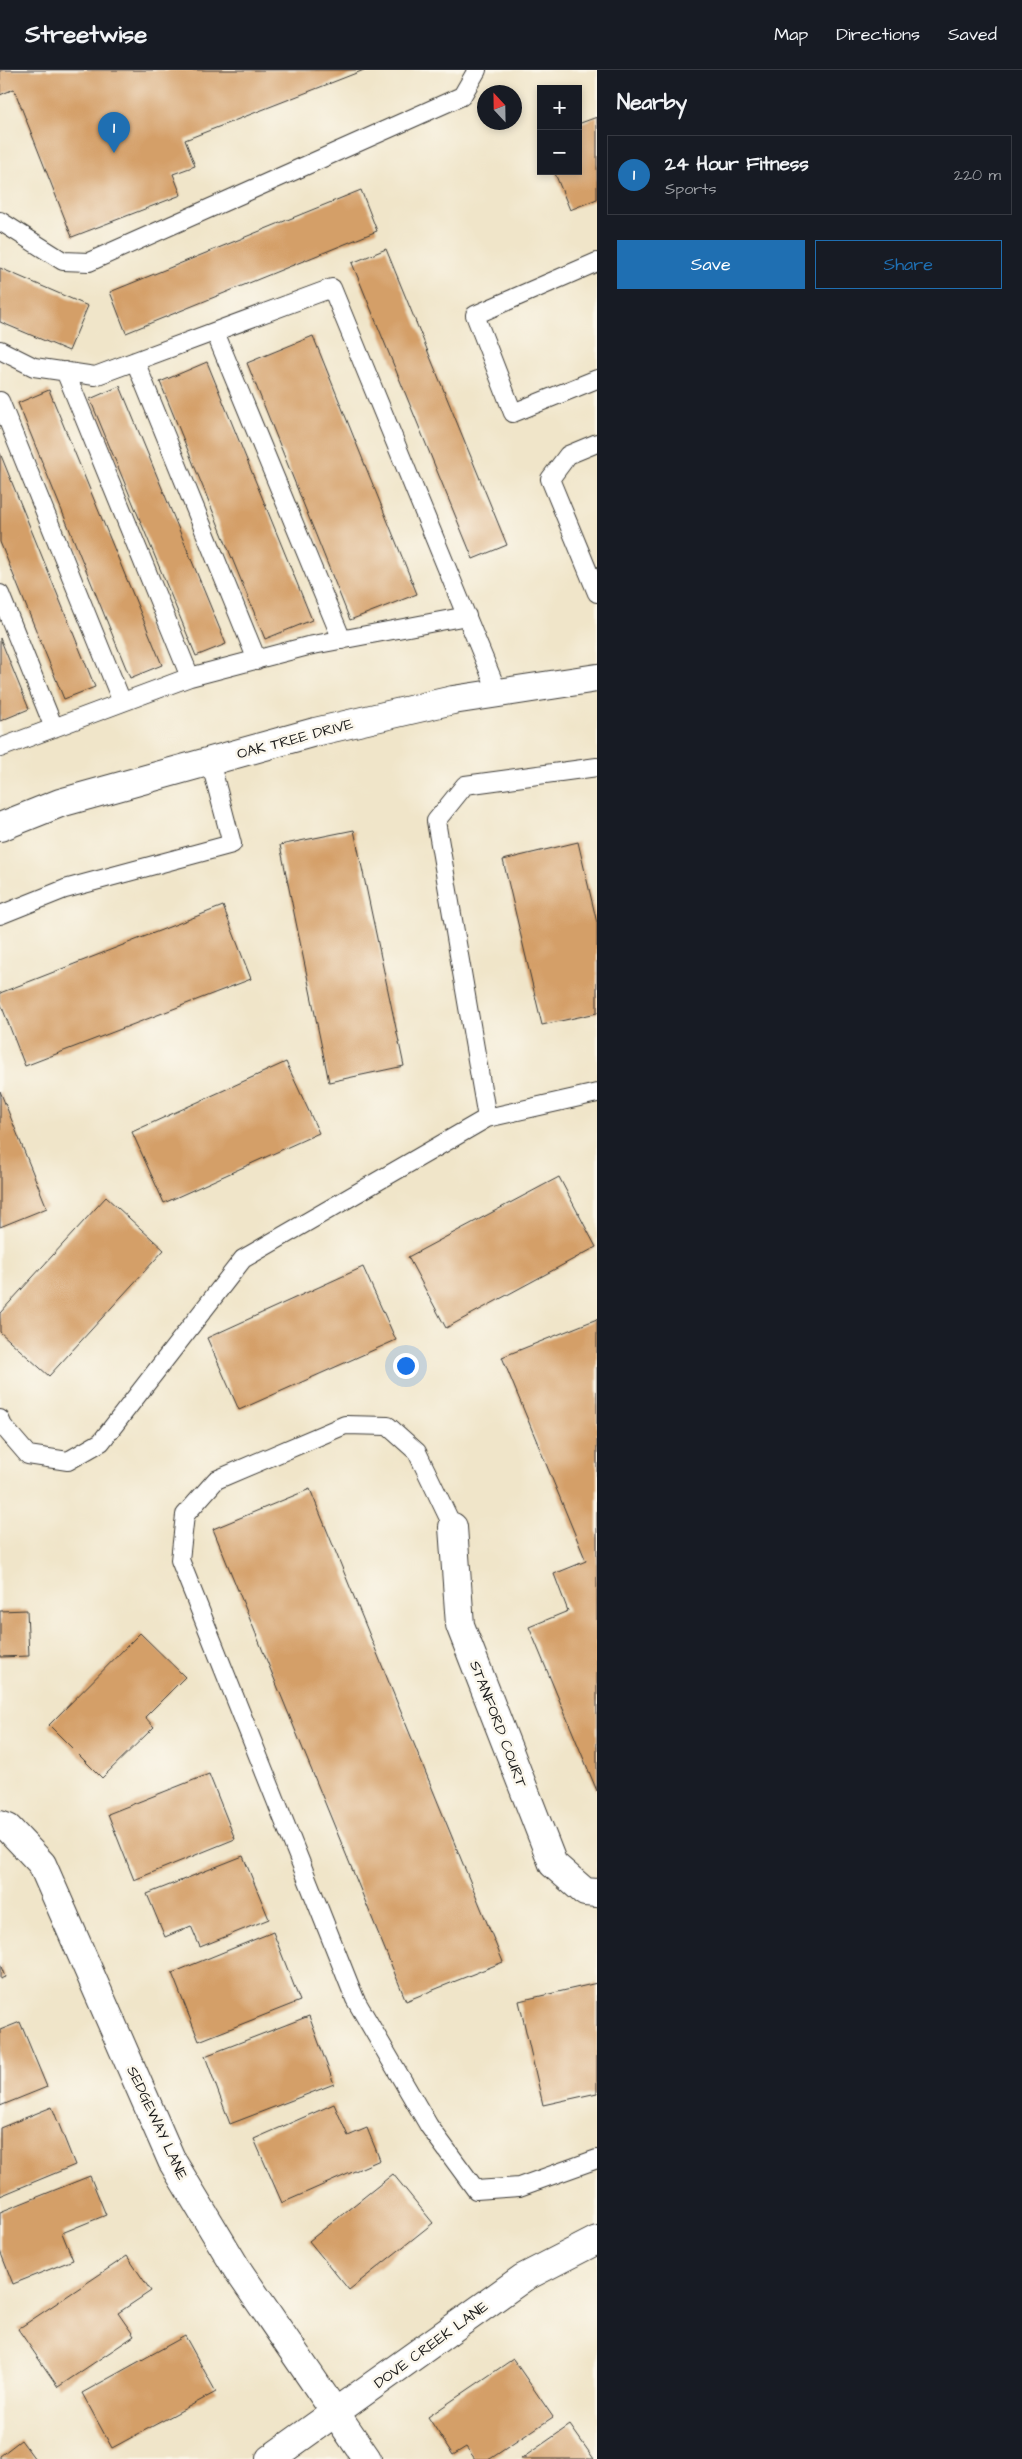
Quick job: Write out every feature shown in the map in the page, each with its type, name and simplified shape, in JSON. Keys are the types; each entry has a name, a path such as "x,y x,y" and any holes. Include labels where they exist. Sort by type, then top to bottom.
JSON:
{"street":[{"name":"OAK TREE DRIVE","path":"0,827 60,803 315,732 454,700 597,678"},
{"name":"STANFORD COURT","path":"453,1527 460,1625 553,1864 586,1892 597,1893"},
{"name":"SEDGEWAY LANE","path":"0,1825 8,1828 42,1864 172,2161 237,2269 334,2414 367,2459"},
{"name":"DOVE CREEK LANE","path":"270,2459 523,2278 597,2240"}],"lane":[{"path":"0,221 63,261 89,262 462,96 477,70"},
{"path":"597,262 475,315 513,413 597,379"},
{"path":"0,350 34,367 95,376 332,288 498,693"},
{"path":"215,332 342,640"},
{"path":"135,361 256,660"},
{"path":"65,371 190,677"},
{"path":"0,400 122,702"},
{"path":"597,443 568,455 550,479 597,593"},
{"path":"0,594 54,728"},
{"path":"0,748 190,677 342,640 467,616"},
{"path":"0,915 65,889 232,844 210,762"},
{"path":"487,1118 436,821 465,785 597,767"},
{"path":"0,1419 3,1426 28,1455 68,1461 101,1442 243,1259 487,1118 597,1093"},
{"path":"453,1527 417,1452 388,1426 345,1425 216,1480 185,1515 180,1560 355,1999 429,2126 476,2190 519,2187 597,2159"}],"building":[{"path":"0,70 364,70 185,140 195,166 173,174 181,195 72,237 14,89 0,95"},
{"path":"597,117 597,199 570,210 556,175 582,175 582,123"},
{"path":"361,190 377,231 126,333 110,292"},
{"path":"386,249 507,545 473,559 352,263"},
{"path":"0,268 88,306 69,351 0,322"},
{"path":"313,336 417,594 350,620 247,363"},
{"path":"207,362 312,620 265,639 160,382"},
{"path":"120,386 226,644 196,656 90,399"},
{"path":"49,390 162,665 130,678 18,403"},
{"path":"0,453 95,687 64,699 0,542"},
{"path":"0,638 29,709 0,721"},
{"path":"354,830 404,1066 329,1082 280,845"},
{"path":"578,842 597,923 597,1013 542,1025 503,860"},
{"path":"223,906 251,979 25,1066 0,1002 0,993"},
{"path":"286,1062 319,1133 164,1203 132,1132"},
{"path":"0,1091 47,1208 0,1227"},
{"path":"559,1177 596,1247 446,1328 408,1257"},
{"path":"106,1197 164,1250 49,1376 0,1332 0,1313"},
{"path":"363,1267 396,1340 239,1410 207,1338"},
{"path":"597,1319 597,1791 529,1627 568,1611 554,1574 586,1561 502,1357"},
{"path":"310,1489 503,1962 406,2001 213,1529"},
{"path":"27,1610 29,1656 0,1657 0,1611"},
{"path":"140,1633 185,1677 145,1717 154,1727 102,1778 49,1725"},
{"path":"209,1774 235,1839 134,1880 108,1814"},
{"path":"243,1856 269,1919 200,1947 191,1926 165,1937 147,1894"},
{"path":"273,1932 300,2001 199,2041 172,1973"},
{"path":"0,1964 5,1977 0,1979"},
{"path":"597,1983 597,2093 543,2105 519,2001"},
{"path":"309,2016 334,2084 230,2124 205,2056"},
{"path":"20,2022 47,2087 0,2106 0,2030"},
{"path":"334,2104 348,2136 367,2128 380,2160 282,2203 254,2139"},
{"path":"52,2107 75,2165 0,2196 0,2128"},
{"path":"393,2174 433,2223 349,2290 309,2241"},
{"path":"90,2176 106,2215 62,2233 73,2260 13,2284 0,2251 0,2212"},
{"path":"127,2256 151,2291 118,2313 134,2336 58,2387 18,2329"},
{"path":"185,2336 216,2392 112,2448 82,2393"},
{"path":"513,2359 553,2417 490,2459 475,2459 466,2447 453,2455 428,2417"},
{"path":"570,2425 594,2459 521,2459"},
{"path":"21,2440 35,2459 0,2459 0,2456"}],"place":[{"name":"24 Hour Fitness","path":"114,153"}]}
